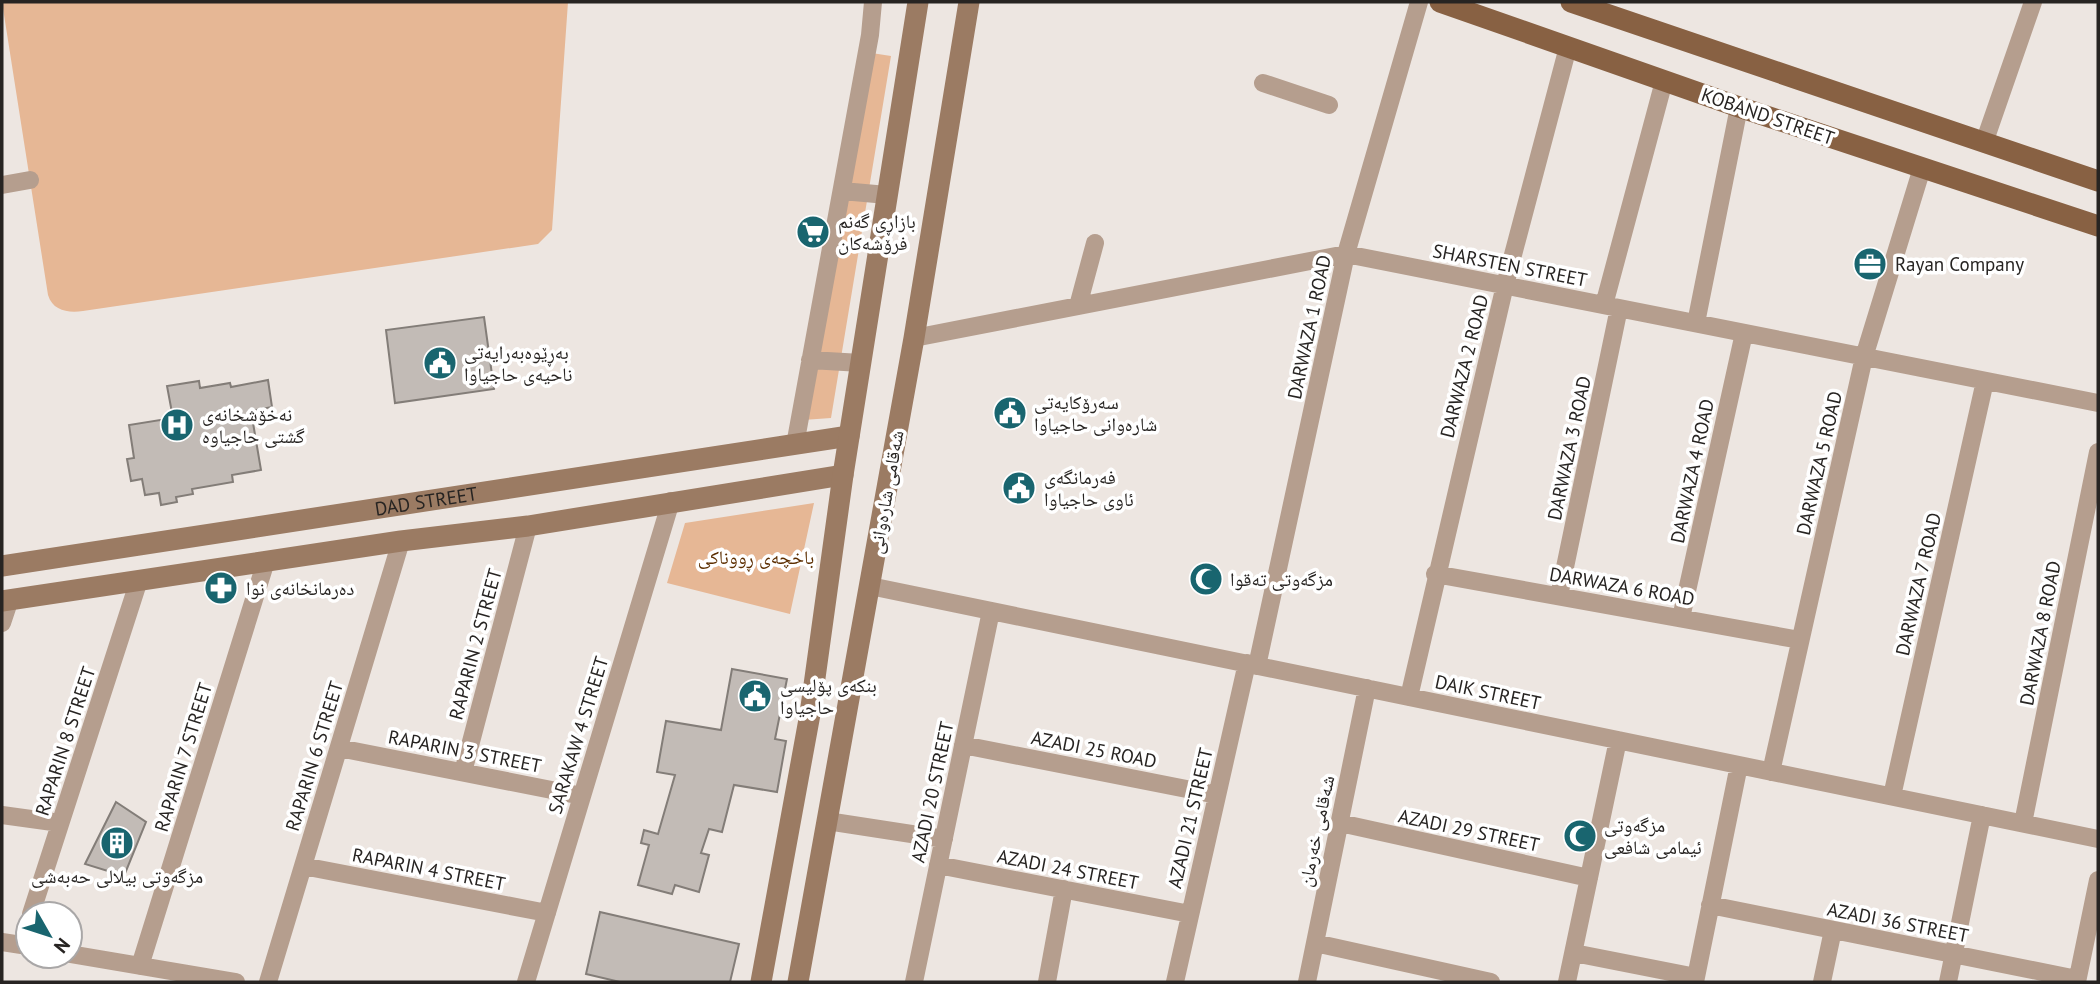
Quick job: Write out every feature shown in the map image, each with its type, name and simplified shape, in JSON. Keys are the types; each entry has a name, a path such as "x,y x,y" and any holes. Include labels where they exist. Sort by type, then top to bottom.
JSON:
{"main road":[{"path":"761,982 810,714 843,475 918,2"},
{"name":"شەقامی شارەوانی","path":"798,982 914,338 969,2"},
{"path":"1571,2 1597,6 2098,181"},
{"name":"KOBAND STREET","path":"1447,3 1739,107 2098,226"},
{"name":"DAD STREET","path":"2,566 849,436"},
{"name":"DAD STREET","path":"6,600 401,541 528,526 843,475"},
{"path":"318,516 326,552"},
{"path":"810,714 825,728 836,727 843,721"}],"street":[{"path":"795,445 870,35 873,2"},
{"name":"DARWAZA 1 ROAD","path":"1252,664 1346,254 1419,2"},
{"path":"1984,143 2034,2"},
{"name":"DARWAZA 2 ROAD","path":"1409,697 1435,573 1504,285 1568,47"},
{"name":"DARWAZA 3 ROAD","path":"1559,596 1612,306 1664,81"},
{"path":"1263,83 1329,105"},
{"path":"1696,323 1739,107"},
{"name":"DARWAZA 5 ROAD","path":"1770,772 1864,357 1922,168"},
{"path":"2,185 30,180"},
{"path":"842,191 887,195"},
{"path":"1078,306 1095,243"},
{"name":"SHARSTEN STREET","path":"914,338 1346,254 2098,403"},
{"name":"DARWAZA 4 ROAD","path":"1681,618 1744,333"},
{"path":"810,360 861,363"},
{"name":"DARWAZA 7 ROAD","path":"1892,796 1985,381"},
{"name":"DARWAZA 8 ROAD","path":"2023,823 2098,452"},
{"name":"SARAKAW 4 STREET","path":"530,982 547,913 671,501"},
{"name":"RAPARIN 2 STREET","path":"463,772 528,526"},
{"name":"RAPARIN 6 STREET","path":"268,982 401,541"},
{"name":"RAPARIN 7 STREET","path":"140,966 266,561"},
{"name":"DARWAZA 6 ROAD","path":"1435,573 1800,640"},
{"name":"RAPARIN 8 STREET","path":"35,900 139,580"},
{"name":"DAIK STREET","path":"870,586 2098,839"},
{"path":"2,623 6,600"},
{"name":"AZADI 20 STREET","path":"914,982 991,611"},
{"name":"AZADI 21 STREET","path":"1175,982 1217,795 1252,664"},
{"name":"شەقامی خەرمان","path":"1307,982 1367,688"},
{"path":"1567,982 1618,740"},
{"name":"AZADI 25 ROAD","path":"963,745 1217,795"},
{"name":"RAPARIN 3 STREET","path":"339,748 582,796"},
{"path":"1573,953 1695,979 1739,765"},
{"path":"2,815 60,823"},
{"path":"1948,982 1982,815"},
{"path":"827,821 944,839"},
{"name":"AZADI 29 STREET","path":"1340,823 1589,878"},
{"name":"AZADI 24 STREET","path":"939,865 1190,914"},
{"name":"RAPARIN 4 STREET","path":"303,866 547,913"},
{"path":"2077,981 2098,880"},
{"path":"1047,982 1064,890"},
{"name":"AZADI 36 STREET","path":"1710,905 2077,981"},
{"path":"1822,982 1833,930"},
{"path":"1315,943 1491,982"},
{"path":"84,956 140,966 176,977 236,982"}],"green space":[{"path":"2,2 568,2 552,230 538,244 83,311 72,312 57,308 48,295"},
{"path":"865,52 891,56 831,418 803,420"},
{"name":"باخچەی ڕووناکی","path":"814,503 790,614 667,583 685,523"}],"building":[{"name":"بەڕێوەبەرایەتی ناحیەی حاجیاوا","path":"484,317 494,389 395,403 386,330"},
{"path":"268,380 272,407 251,411 261,470 232,475 233,482 192,489 193,494 176,497 177,502 161,505 159,493 145,495 142,479 131,481 127,459 134,458 129,425 173,418 167,386 199,381 200,388 230,383 231,387"},
{"path":"732,669 787,679 775,739 786,741 777,792 734,785 722,832 709,829 701,853 709,855 699,892 675,885 672,894 638,885 649,845 641,843 644,830 658,834 675,775 657,772 666,721 721,730"},
{"name":"مزگەوتی بیلالی حەبەشی","path":"116,802 146,822 124,876 85,864"},
{"path":"600,912 739,944 730,982 620,982 586,974"}],"place":[{"name":"بازاڕی گەنم فرۆشەکان","path":"813,232"},
{"name":"Rayan Company","path":"1870,264"},
{"name":"بەڕێوەبەرایەتی ناحیەی حاجیاوا","path":"440,363"},
{"name":"سەرۆکایەتی شارەوانی حاجیاوا","path":"1010,413"},
{"name":"نەخۆشخانەی گشتی حاجیاوە","path":"177,425"},
{"name":"فەرمانگەی ئاوی حاجیاوا","path":"1019,488"},
{"name":"مزگەوتی تەقوا","path":"1206,579"},
{"name":"دەرمانخانەی نوا","path":"221,588"},
{"name":"بنکەی پۆلیسی حاجیاوا","path":"755,696"},
{"name":"مزگەوتی ئیمامی شافعی","path":"1580,836"},
{"name":"مزگەوتی بیلالی حەبەشی","path":"117,843"}]}
